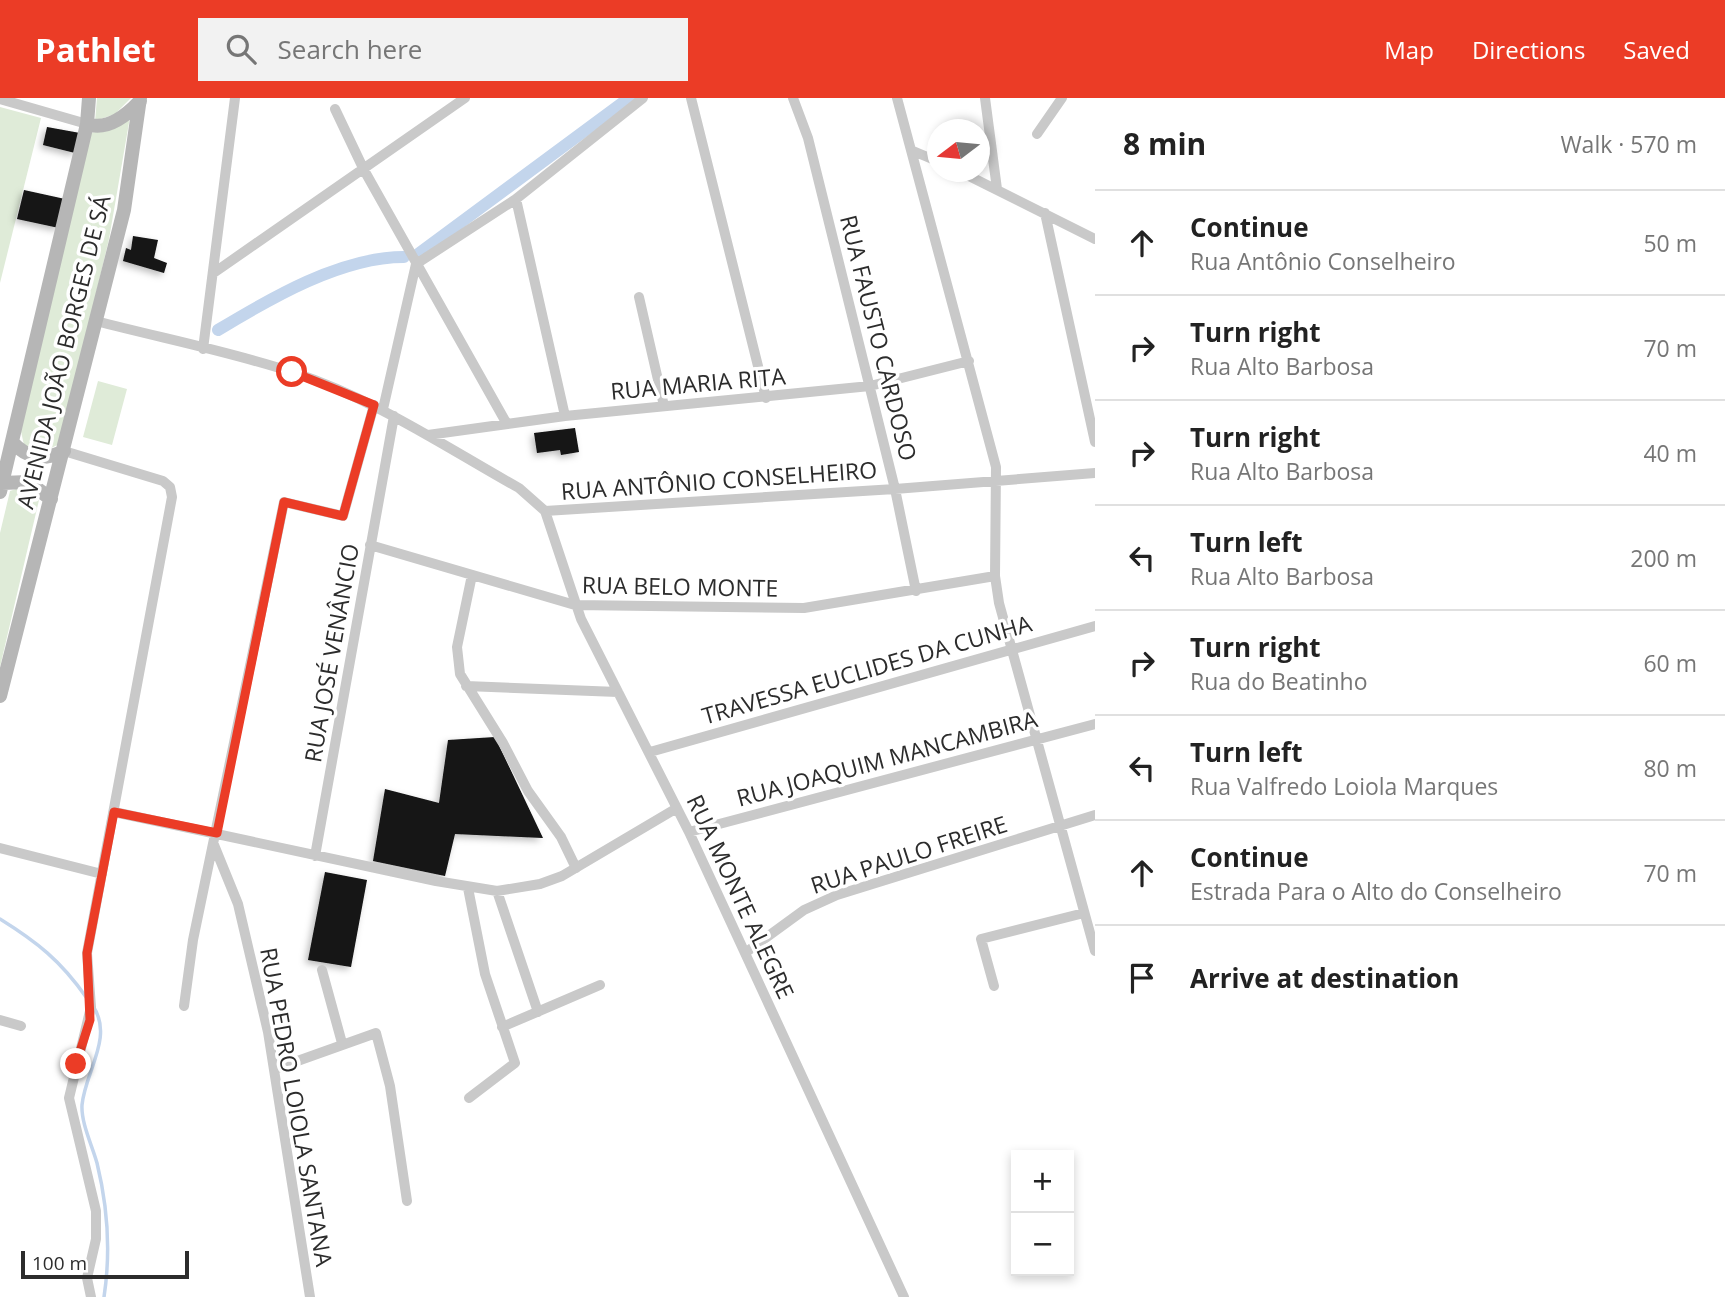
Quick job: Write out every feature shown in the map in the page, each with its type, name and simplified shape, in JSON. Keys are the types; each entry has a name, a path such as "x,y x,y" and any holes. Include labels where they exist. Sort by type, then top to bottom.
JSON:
{"main road":[{"name":"AVENIDA JOÃO BORGES DE SÁ","path":"1,488 86,124 89,98"},
{"name":"AVENIDA JOÃO BORGES DE SÁ","path":"0,696 124,210 140,99"},
{"path":"86,124 102,126 114,121 140,99"},
{"path":"12,442 32,457 53,456 64,452"},
{"path":"1,488 28,482 51,499"}],"street":[{"path":"203,349 215,272 235,98"},
{"path":"215,272 465,98"},
{"path":"184,1006 193,940 284,502 343,516 379,407 416,264 516,199 643,98"},
{"path":"691,98 766,398"},
{"name":"RUA FAUSTO CARDOSO","path":"793,98 808,138 870,386 916,591"},
{"path":"897,98 969,361 998,481 995,576 1011,649 1095,951"},
{"path":"985,98 997,189"},
{"path":"1037,134 1062,98"},
{"path":"0,99 86,124"},
{"path":"335,109 364,170 507,424"},
{"path":"913,151 927,157"},
{"path":"982,182 1095,239"},
{"path":"516,199 565,416"},
{"path":"1045,213 1095,442"},
{"path":"639,297 664,406"},
{"name":"RUA ANTÔNIO CONSELHEIRO","path":"96,321 292,372 379,407 519,488 545,511 895,489 1095,473"},
{"name":"RUA MARIA RITA","path":"428,435 565,416 870,386 969,361"},
{"name":"RUA JOSÉ VENÂNCIO","path":"315,856 394,416"},
{"path":"64,452 167,483 172,497 87,953 92,1007 69,1098 71,1119 79,1139 96,1211 96,1239 87,1278 90,1297"},
{"name":"RUA MONTE ALEGRE","path":"545,511 575,605 689,832 904,1297"},
{"name":"RUA BELO MONTE","path":"370,545 575,605 804,608 995,576"},
{"path":"472,575 457,647 457,660 466,686 492,723 528,791 556,829 576,868"},
{"name":"TRAVESSA EUCLIDES DA CUNHA","path":"650,752 1095,626"},
{"path":"466,686 618,692"},
{"name":"RUA JOAQUIM MANCAMBIRA","path":"689,832 1095,724"},
{"path":"114,812 468,888 497,891 540,884 576,868 677,808"},
{"name":"RUA PAULO FREIRE","path":"746,953 804,910 820,902 1095,815"},
{"name":"RUA PEDRO LOIOLA SANTANA","path":"214,845 238,904 275,1069 310,1297"},
{"path":"0,848 102,874"},
{"path":"468,888 485,974 515,1063 469,1098"},
{"path":"497,891 538,1012"},
{"path":"994,986 981,939 1084,913"},
{"path":"322,970 342,1043"},
{"path":"502,1027 600,985"},
{"path":"0,1020 21,1027"},
{"path":"275,1069 373,1032 378,1035 390,1086 407,1201"}],"green space":[{"path":"97,98 131,98 115,114 95,121"},
{"path":"0,107 41,118 0,283"},
{"path":"130,117 109,239 66,420 59,444 40,454 24,445 20,427 91,133"},
{"path":"98,381 127,389 112,445 83,437"},
{"path":"19,488 30,491 39,500 0,667 0,533 10,491"}],"building":[{"path":"47,127 80,133 75,153 43,145"},
{"path":"24,190 65,199 59,228 17,219"},
{"path":"133,236 158,240 154,258 167,263 164,273 123,261 126,248 131,250"},
{"path":"575,428 579,452 561,455 560,450 537,453 534,433"},
{"path":"495,737 543,838 455,834 445,876 373,861 385,789 439,803 448,740"},
{"path":"325,872 367,880 351,967 308,960"}],"waterway":[{"path":"418,254 629,98"},
{"path":"218,330 284,293 331,272 380,259 404,257"},
{"path":"0,919 48,953 86,997"},
{"path":"93,1006 99,1018 100,1042 84,1093 82,1112 104,1196 108,1246 104,1297"}],"route":[{"path":"76,1064 92,1007 87,977 87,953 114,812 217,833 284,502 343,516 374,405 292,372"}]}
